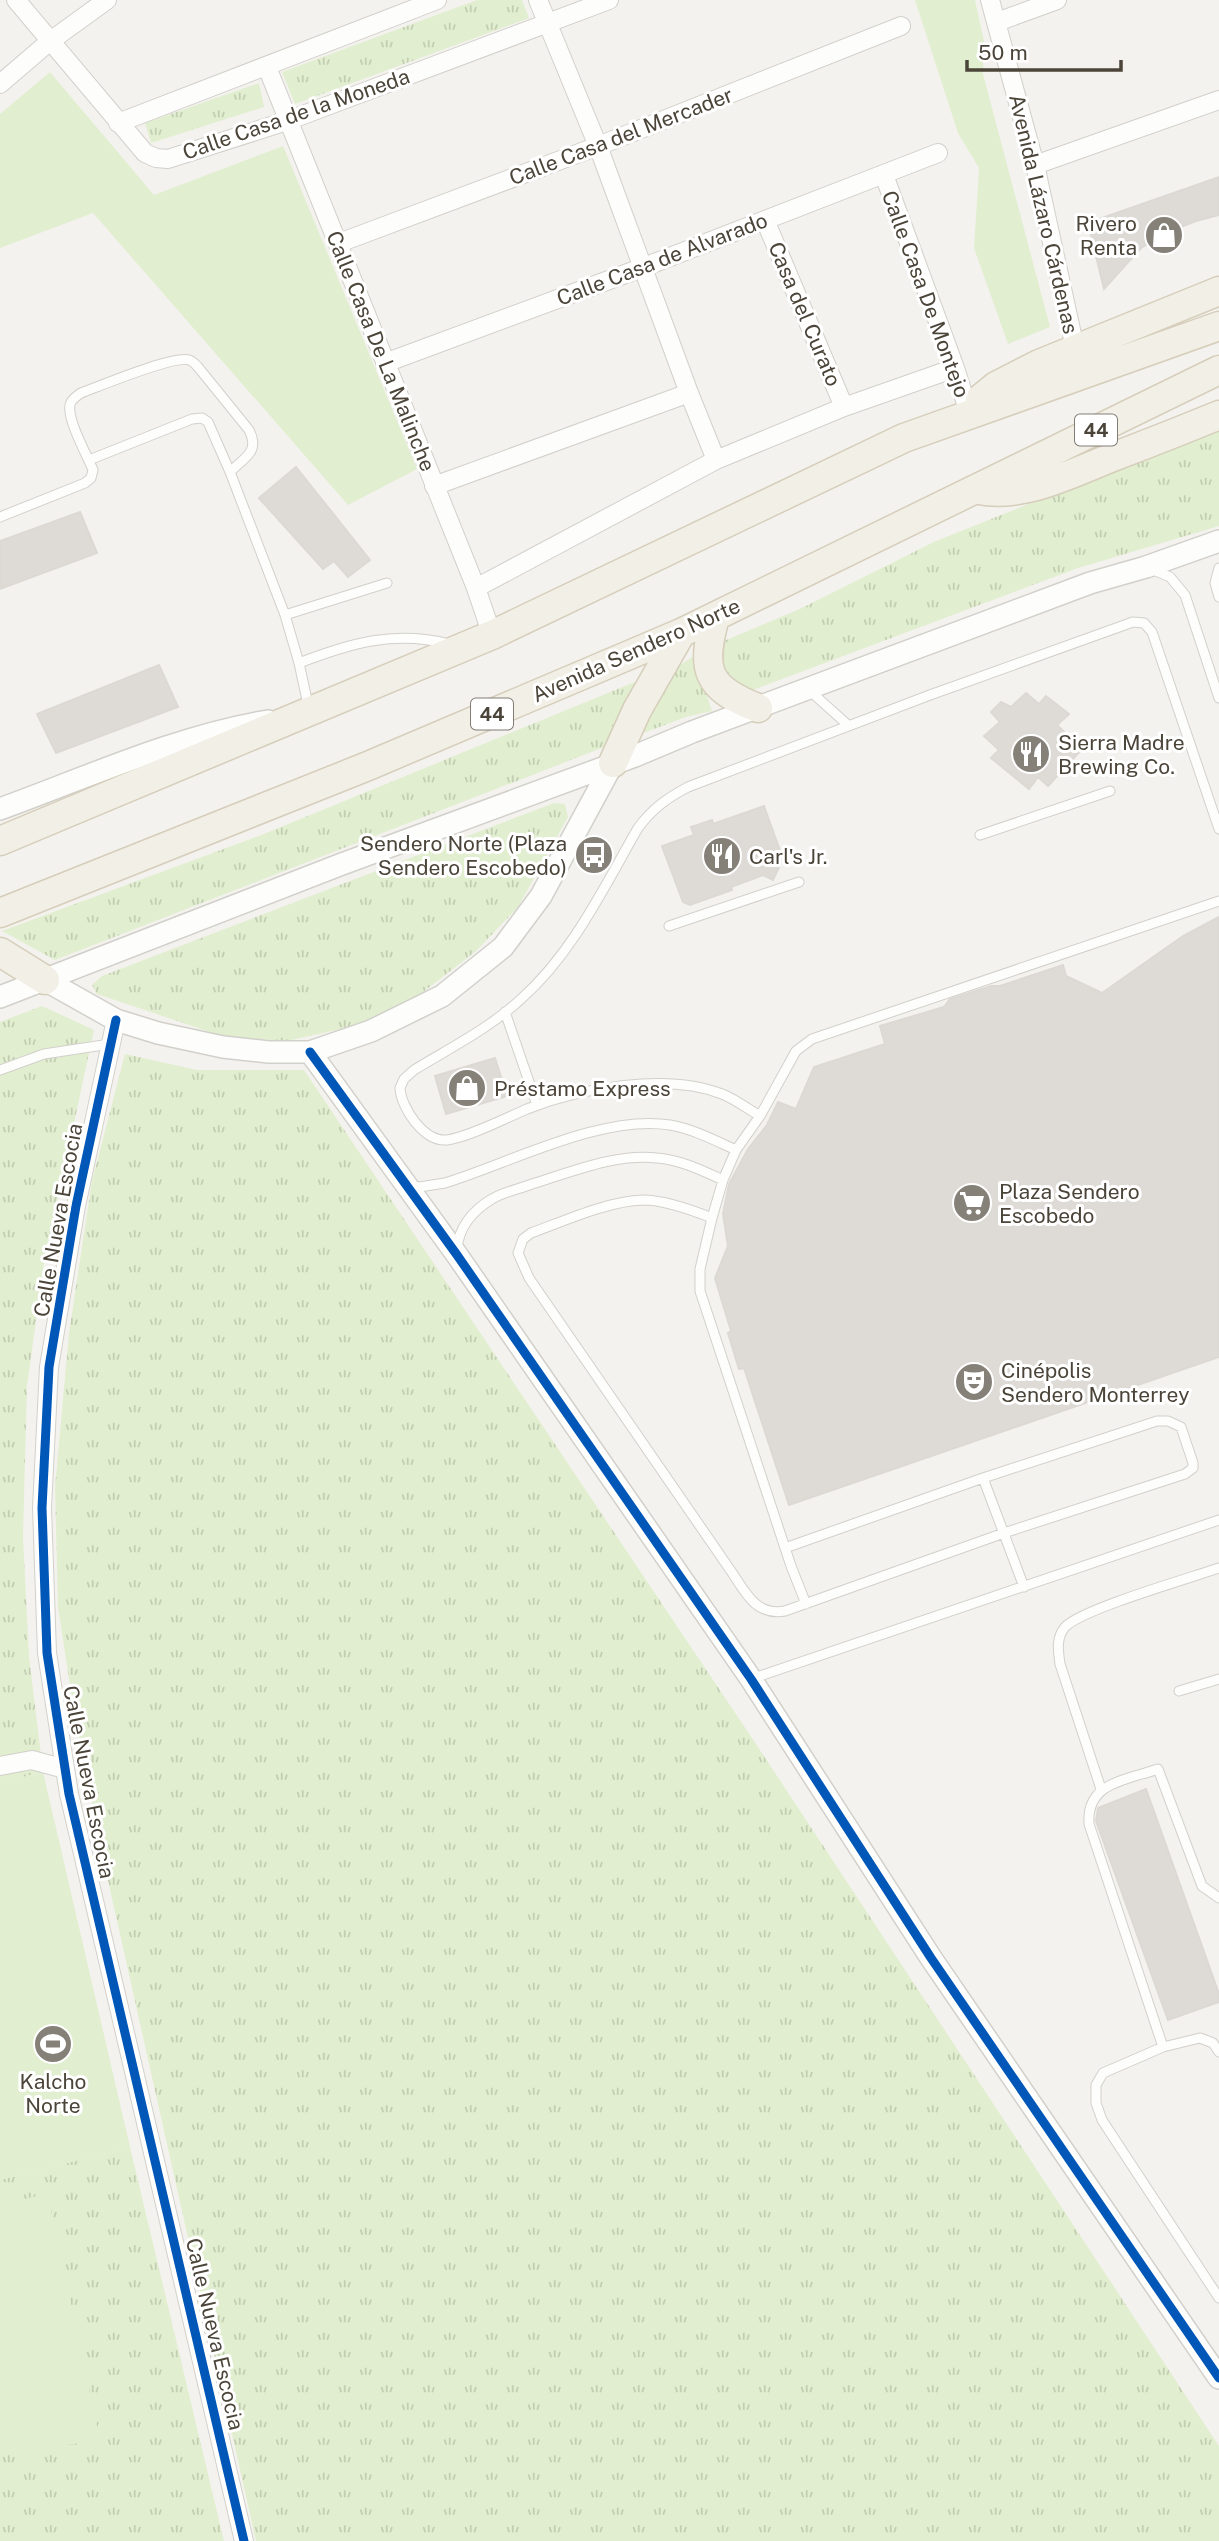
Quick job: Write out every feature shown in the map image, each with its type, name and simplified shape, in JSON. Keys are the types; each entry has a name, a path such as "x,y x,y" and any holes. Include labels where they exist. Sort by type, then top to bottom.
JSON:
{"main road":[{"path":"970,413 980,399 996,386 1075,348 1219,291"},
{"path":"0,841 492,635 904,438 1219,326"},
{"name":"Avenida Sendero Norte","path":"0,913 368,766 681,633 1219,370"},
{"path":"973,489 994,493 1020,490 1219,415"},
{"path":"715,617 708,643 708,664 714,682 732,698 758,708"},
{"path":"613,763 637,710 681,633"},
{"path":"0,951 45,980"}],"street":[{"name":"Calle Casa de la Moneda","path":"16,0 145,153 168,159 287,121 609,0"},
{"path":"0,85 49,42 107,0"},
{"path":"118,123 437,0"},
{"path":"538,0 598,146 716,460"},
{"name":"Avenida Lázaro Cárdenas","path":"990,0 1035,165 1075,348"},
{"path":"997,22 1057,0"},
{"name":"Calle Casa del Mercader","path":"340,243 598,146 901,26"},
{"name":"Calle Casa De La Malinche","path":"267,67 287,121 340,243 492,635"},
{"path":"1035,165 1219,100"},
{"name":"Calle Casa de Alvarado","path":"385,363 939,153"},
{"name":"Calle Casa De Montejo","path":"884,175 970,413"},
{"name":"Casa del Curato","path":"765,220 844,407"},
{"path":"476,588 716,460 844,407 955,368"},
{"path":"435,486 689,393"},
{"path":"0,997 342,864 1090,583 1146,567 1219,541"},
{"path":"0,809 233,727 306,714"},
{"path":"45,980 116,1020 158,1033 223,1047 269,1052 310,1052 371,1031 442,996 503,947 541,896 613,763"},
{"name":"Calle Nueva Escocia","path":"116,1020 76,1206 49,1367 42,1508 47,1653 69,1794 244,2541"},
{"path":"310,1052 457,1255 751,1679 938,1969 1219,2378"},
{"path":"0,1766 32,1760 65,1769"}],"lane":[{"path":"0,517 85,483 91,478 93,470 71,416 72,399 81,393 165,363 189,360 198,367 249,430 254,440 252,450 230,472"},
{"path":"89,460 192,419 202,418 208,422 285,615 299,663 306,714"},
{"path":"1146,567 1170,576 1185,595 1219,698"},
{"path":"1219,568 1215,583 1219,597"},
{"path":"285,615 387,583"},
{"path":"760,1116 722,1094 673,1084 597,1089 537,1105 446,1140 428,1135 401,1097 401,1084 414,1070 505,1012 538,984 574,939 638,828 649,813 665,799 688,787 849,726 1133,622 1144,623 1153,632 1219,829"},
{"path":"299,663 373,639 440,641 462,647"},
{"path":"808,689 849,726"},
{"path":"981,835 1110,791"},
{"path":"669,926 799,882"},
{"path":"806,1604 700,1291 700,1269 712,1218 723,1180 736,1150 760,1116 796,1051 812,1039 1219,901"},
{"path":"505,1012 537,1105"},
{"path":"0,1070 44,1054 110,1044"},
{"path":"401,1179 419,1187 433,1186 598,1131 648,1124 686,1129 736,1150"},
{"path":"457,1255 462,1230 480,1207 493,1198 575,1170 625,1158 657,1157 690,1164 723,1180"},
{"path":"712,1218 652,1201 615,1205 531,1233 520,1244 520,1261 528,1278 751,1600 766,1611 775,1613 806,1604 1004,1533 1185,1474 1193,1468 1194,1463 1184,1431 1175,1423 1147,1423 785,1548"},
{"path":"984,1478 1024,1587"},
{"path":"751,1679 1219,1520"},
{"path":"1101,1789 1060,1664 1060,1634 1067,1625 1101,1609 1219,1568"},
{"path":"1180,1691 1219,1679"},
{"path":"1163,2047 1089,1824 1090,1805 1101,1789 1158,1769 1199,1878 1206,1891 1219,1898"},
{"path":"1219,2052 1213,2043 1200,2038 1163,2047 1102,2073 1096,2085 1096,2103 1102,2120 1219,2298"}],"green space":[{"path":"477,0 522,0 529,18 295,104 282,72"},
{"path":"915,0 975,0 984,41 983,74 1050,327 1008,344 974,248 979,168 958,133"},
{"path":"50,72 154,195 283,146 417,469 348,505 93,213 0,248 0,114"},
{"path":"259,83 264,107 151,143 145,123"},
{"path":"1219,428 1219,526 1078,568 745,693 722,672 720,659 724,641 802,608 936,541"},
{"path":"694,656 712,711 686,717 633,737 677,667"},
{"path":"642,679 607,746 55,960 2,931 259,836"},
{"path":"554,803 565,804 568,817 518,907 476,951 418,996 359,1025 287,1041 225,1037 97,994 92,985 102,976"},
{"path":"42,1006 94,1030 44,1263 27,1386 23,1537 29,1656 43,1772 0,1783 0,1022"},
{"path":"125,1054 197,1070 304,1070 752,1738 1219,2446 1219,2541 256,2541 102,1854 74,1712 58,1607 55,1487 69,1333 92,1181"},
{"name":"Kalcho Norte","path":"43,1772 130,2147 0,2180 0,1783"},
{"path":"130,2147 224,2541 0,2541 0,2180"},
{"path":"41,2195 48,2200 51,2210 100,2440 39,2449 0,2449 0,2205"}],"building":[{"path":"1219,177 1219,215 1168,232 1141,248 1104,289 1088,223"},
{"path":"296,467 370,560 348,577 334,561 323,569 259,498"},
{"path":"80,512 97,553 0,589 0,541"},
{"path":"159,665 178,707 56,753 37,714"},
{"path":"1026,693 1039,704 1046,696 1069,714 1057,725 1082,749 1048,786 1038,777 1029,789 991,758 999,750 984,736 1000,722 991,712 1001,702 1011,707"},
{"name":"Carl's Jr.","path":"764,806 783,859 773,880 763,875 690,905 683,902 662,846 694,835 691,827 712,820 713,824"},
{"name":"Plaza Sendero Escobedo","path":"1219,917 1219,1357 789,1505 744,1368 739,1369 715,1278 728,1246 723,1214 729,1184 748,1149 767,1125 778,1102 796,1109 814,1067 885,1044 880,1026 944,1007 950,999 1063,965 1066,976 1102,993 1183,936"},
{"path":"495,1058 507,1096 446,1114 435,1076"},
{"path":"1146,1789 1219,1994 1219,2002 1168,2020 1096,1821 1098,1808"}],"cycle path":[{"path":"116,1020 76,1206 49,1367 42,1508 47,1653 69,1794 244,2541"},
{"path":"310,1052 457,1255 751,1679 931,1958 1219,2378"}],"place":[{"name":"Rivero Renta","path":"1164,235"},
{"name":"Sierra Madre Brewing Co.","path":"1031,754"},
{"name":"Sendero Norte (Plaza Sendero Escobedo)","path":"594,855"},
{"name":"Carl's Jr.","path":"722,856"},
{"name":"Préstamo Express","path":"467,1088"},
{"name":"Plaza Sendero Escobedo","path":"972,1203"},
{"name":"Cinépolis Sendero Monterrey","path":"974,1382"},
{"name":"Kalcho Norte","path":"53,2044"}]}
